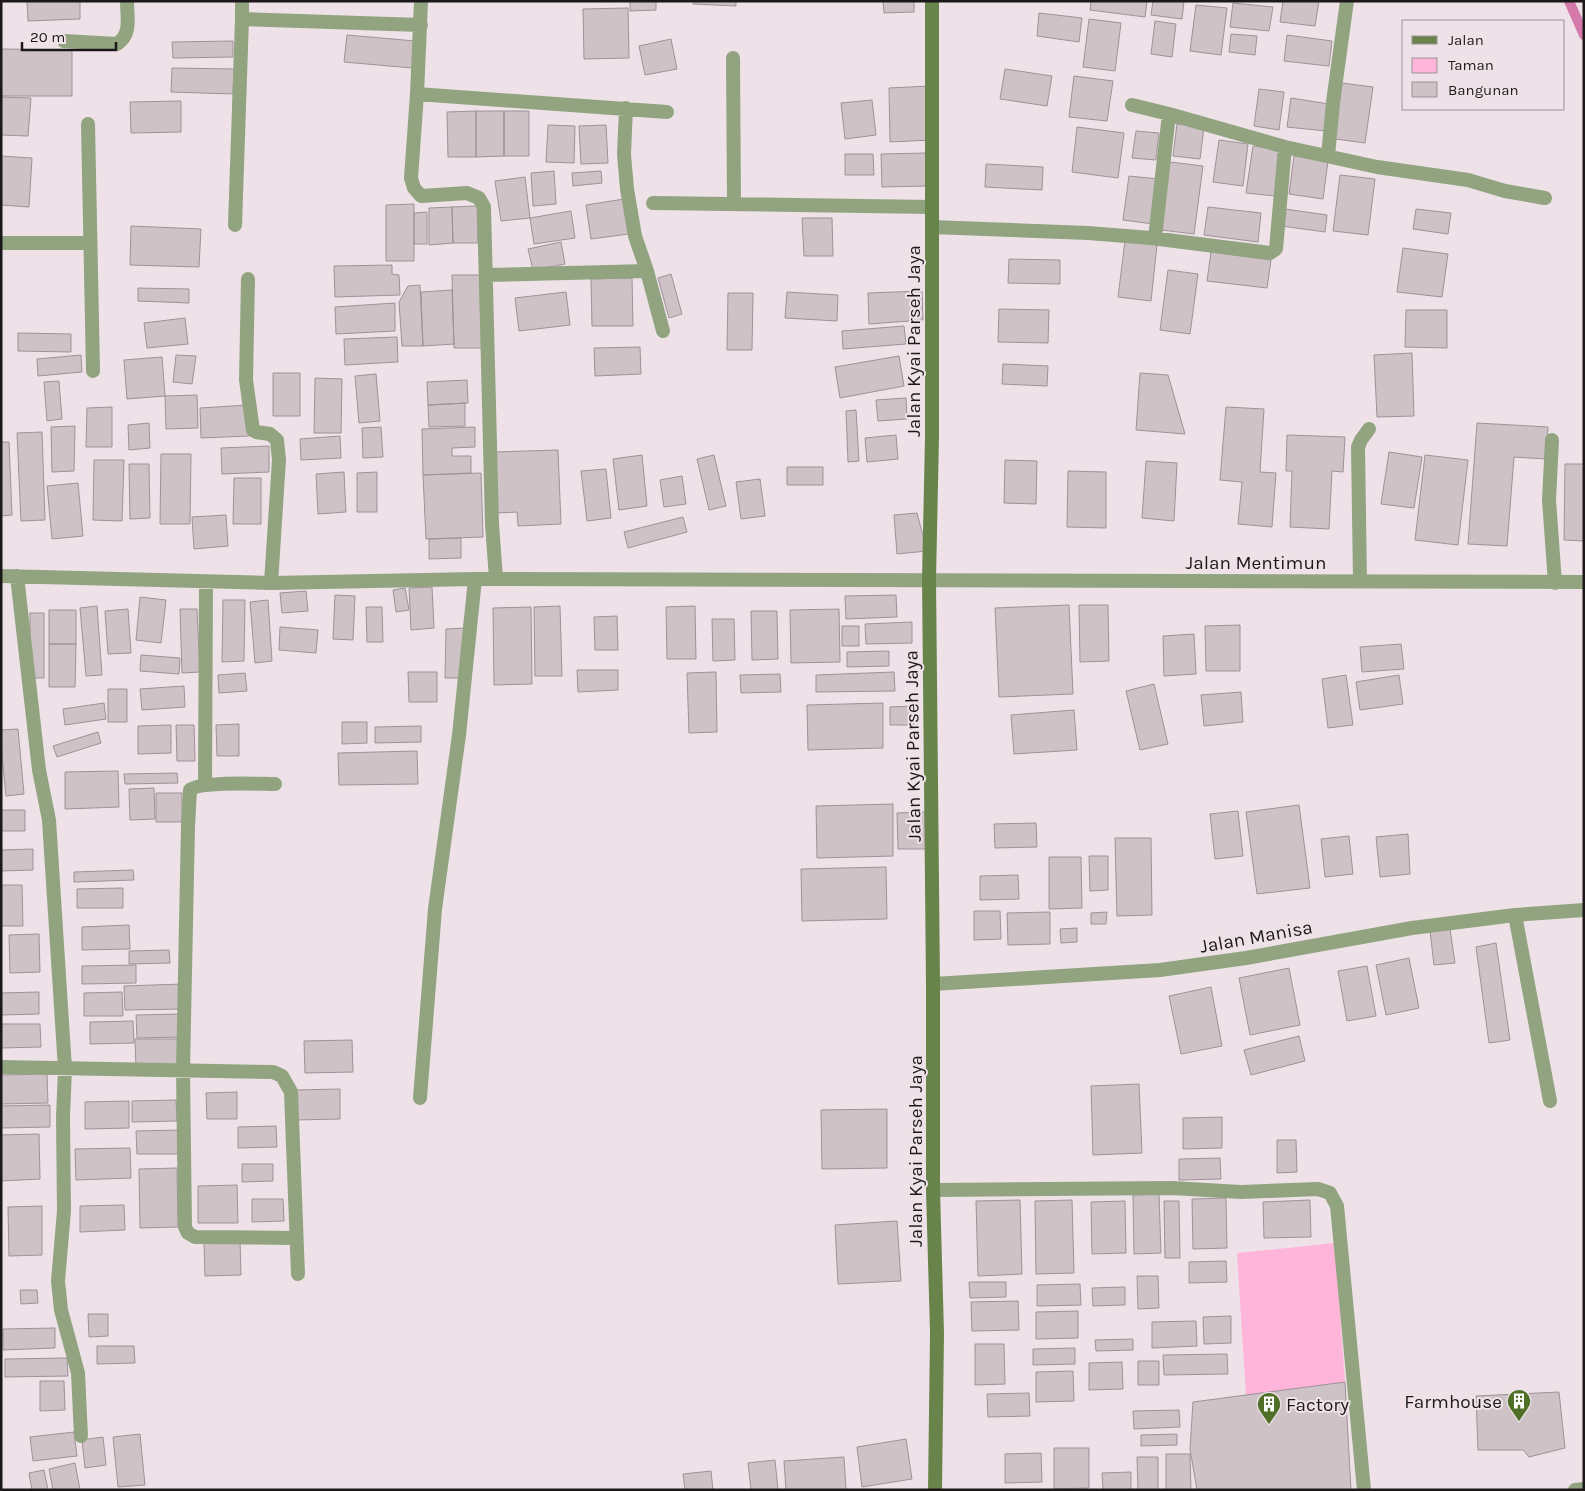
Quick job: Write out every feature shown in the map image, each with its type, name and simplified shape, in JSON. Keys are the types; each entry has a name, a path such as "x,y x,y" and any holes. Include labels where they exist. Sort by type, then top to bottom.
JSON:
{"main road":[{"name":"Jalan Kyai Parseh Jaya","path":"932,1 932,437 929,580 933,1190 937,1333 935,1490"}],"street":[{"path":"64,41 117,44 124,40 128,32 127,1"},
{"path":"235,225 242,1"},
{"path":"421,1 411,178 414,188 421,196 467,193 479,198 484,207 492,524 496,579"},
{"path":"1328,156 1333,102 1347,1"},
{"path":"242,19 421,25"},
{"path":"734,58 734,204"},
{"path":"417,94 667,112"},
{"path":"1132,105 1285,147 1377,167 1468,180 1505,191 1545,198"},
{"path":"626,108 624,154 627,189 635,236 647,271 663,331"},
{"path":"1155,238 1169,114"},
{"path":"88,124 93,371"},
{"path":"932,227 1088,233 1155,238 1270,253 1276,249 1285,147"},
{"path":"654,203 932,207"},
{"path":"1,243 90,243"},
{"path":"486,275 647,271"},
{"path":"248,278 246,380 253,430 270,434 277,440 279,460 271,583"},
{"path":"1360,581 1358,447 1369,429"},
{"path":"1552,440 1550,500 1555,582"},
{"name":"Jalan Mentimun","path":"1,576 271,583 475,579 1584,582"},
{"path":"17,576 38,770 49,820 65,1069 63,1117 64,1211 58,1281 61,1310 78,1374 81,1436"},
{"path":"420,1098 435,909 460,735 475,579"},
{"path":"205,785 206,582"},
{"path":"275,784 205,785 194,787 190,790 188,797 183,1070 184,1227 188,1233 195,1237 295,1238"},
{"name":"Jalan Manisa","path":"933,984 1160,970 1246,958 1412,928 1584,910"},
{"path":"1515,916 1550,1101"},
{"path":"1,1067 273,1072 282,1076 291,1092 298,1274"},
{"path":"933,1190 1172,1188 1241,1192 1318,1189 1330,1193 1336,1206 1364,1490"},
{"path":"1575,1490 1584,1489"}],"green space":[{"path":"1335,1243 1345,1382 1246,1396 1237,1253"}],"building":[{"path":"27,1 80,1 80,19 28,21"},
{"path":"630,1 656,1 656,10 630,11"},
{"path":"693,1 736,1 736,6 693,4"},
{"path":"883,1 914,1 914,12 884,13"},
{"path":"1091,1 1147,1 1145,17 1090,10"},
{"path":"1153,1 1184,1 1182,19 1151,15"},
{"path":"1283,1 1319,1 1315,26 1280,22"},
{"path":"1233,3 1273,7 1269,31 1230,27"},
{"path":"1196,5 1227,8 1221,55 1190,51"},
{"path":"628,8 629,58 584,59 583,9"},
{"path":"1039,13 1082,18 1079,42 1037,36"},
{"path":"1089,19 1121,23 1115,71 1083,67"},
{"path":"1155,21 1176,24 1172,57 1151,54"},
{"path":"1231,34 1257,36 1255,55 1229,52"},
{"path":"347,35 415,41 412,68 344,62"},
{"path":"1287,35 1332,41 1329,66 1284,61"},
{"path":"671,39 677,69 645,75 639,46"},
{"path":"233,41 233,57 173,58 172,42"},
{"path":"1,49 72,50 72,96 1,96"},
{"path":"172,68 234,69 233,94 171,92"},
{"path":"1005,69 1052,76 1047,106 1000,99"},
{"path":"1074,76 1113,81 1107,121 1069,117"},
{"path":"1342,83 1373,87 1365,143 1335,139"},
{"path":"930,86 932,140 890,142 889,88"},
{"path":"1259,89 1284,92 1279,130 1254,126"},
{"path":"1,97 31,98 28,136 1,135"},
{"path":"1291,98 1329,104 1326,131 1287,127"},
{"path":"872,100 876,135 845,139 841,103"},
{"path":"181,101 181,132 131,133 130,102"},
{"path":"476,111 504,111 504,156 476,157"},
{"path":"476,111 476,157 448,157 447,112"},
{"path":"504,111 529,111 529,156 504,156"},
{"path":"1177,124 1204,127 1200,159 1173,156"},
{"path":"548,125 575,126 574,163 546,162"},
{"path":"606,125 608,163 581,164 579,126"},
{"path":"1077,127 1124,133 1118,178 1072,172"},
{"path":"1136,131 1159,133 1156,160 1132,158"},
{"path":"1219,140 1248,144 1243,186 1213,182"},
{"path":"1253,146 1281,149 1275,196 1246,193"},
{"path":"926,153 926,186 882,187 881,154"},
{"path":"845,154 873,154 874,175 845,175"},
{"path":"1,156 32,158 29,207 1,205"},
{"path":"1294,156 1328,161 1323,199 1289,194"},
{"path":"1170,162 1203,166 1194,234 1161,230"},
{"path":"986,164 1043,167 1042,190 985,187"},
{"path":"554,171 556,204 533,206 531,173"},
{"path":"601,171 602,183 573,186 572,173"},
{"path":"1340,175 1375,179 1368,235 1333,231"},
{"path":"1129,176 1159,179 1153,224 1123,220"},
{"path":"525,177 530,218 501,221 495,181"},
{"path":"624,199 629,234 591,239 586,205"},
{"path":"414,204 414,261 386,261 386,205"},
{"path":"477,206 478,243 453,243 452,207"},
{"path":"452,207 453,243 429,245 429,208"},
{"path":"1208,207 1261,213 1258,242 1204,235"},
{"path":"1285,209 1327,215 1325,232 1282,226"},
{"path":"1416,209 1451,213 1448,234 1413,229"},
{"path":"571,211 575,238 534,244 530,218"},
{"path":"427,212 427,244 414,244 414,213"},
{"path":"802,218 832,218 833,256 804,256"},
{"path":"131,226 201,229 199,267 130,265"},
{"path":"1125,241 1157,245 1151,301 1118,297"},
{"path":"561,242 565,264 533,270 528,249"},
{"path":"1403,248 1448,254 1442,297 1397,292"},
{"path":"1211,252 1271,260 1267,288 1207,281"},
{"path":"1009,259 1060,260 1060,284 1008,283"},
{"path":"392,265 392,274 399,275 400,295 335,297 334,266"},
{"path":"1168,270 1198,274 1190,334 1160,330"},
{"path":"671,274 682,314 669,318 658,278"},
{"path":"452,275 481,275 483,348 454,348"},
{"path":"632,278 633,326 592,326 591,279"},
{"path":"420,285 423,346 402,346 399,302 408,286"},
{"path":"138,288 189,289 189,303 138,301"},
{"path":"452,290 454,344 423,346 421,292"},
{"path":"922,291 923,320 869,324 868,293"},
{"path":"566,292 570,325 519,331 515,298"},
{"path":"787,292 838,295 837,321 785,318"},
{"path":"728,293 753,293 752,350 727,350"},
{"path":"395,303 395,331 336,334 335,307"},
{"path":"999,309 1049,310 1048,343 998,342"},
{"path":"1406,310 1447,310 1447,348 1405,347"},
{"path":"185,318 188,344 147,348 144,323"},
{"path":"904,326 906,344 843,349 842,331"},
{"path":"18,333 71,334 71,352 18,351"},
{"path":"397,337 398,362 345,365 344,339"},
{"path":"640,347 641,374 595,376 594,348"},
{"path":"1412,353 1414,416 1377,417 1374,355"},
{"path":"81,355 82,372 38,376 37,359"},
{"path":"176,355 196,356 192,384 173,382"},
{"path":"899,356 904,386 840,398 835,367"},
{"path":"162,357 165,396 127,399 124,360"},
{"path":"1003,364 1048,366 1047,386 1002,384"},
{"path":"273,373 300,373 300,416 273,416"},
{"path":"1140,373 1168,375 1185,434 1136,430"},
{"path":"376,374 380,421 359,423 355,376"},
{"path":"315,378 342,379 341,433 314,433"},
{"path":"467,380 468,403 428,405 427,382"},
{"path":"59,381 62,419 47,421 44,382"},
{"path":"197,395 198,428 166,429 165,396"},
{"path":"906,398 907,419 878,421 876,400"},
{"path":"465,403 465,426 429,427 428,405"},
{"path":"248,405 249,436 201,438 200,408"},
{"path":"112,407 112,447 86,447 87,408"},
{"path":"1226,407 1264,409 1260,472 1276,473 1272,527 1238,524 1242,482 1220,480"},
{"path":"856,410 859,461 848,462 846,411"},
{"path":"149,423 150,448 129,450 128,425"},
{"path":"1477,423 1548,427 1546,459 1514,457 1507,546 1468,544"},
{"path":"75,426 74,471 52,472 51,427"},
{"path":"381,427 383,457 363,458 362,428"},
{"path":"475,427 475,447 452,448 452,456 471,456 471,473 423,475 422,429"},
{"path":"42,432 45,520 21,521 17,433"},
{"path":"896,435 898,459 867,462 865,438"},
{"path":"1287,435 1345,437 1343,472 1332,471 1329,529 1290,527 1292,471 1286,471"},
{"path":"340,436 341,458 301,460 300,439"},
{"path":"1,442 9,442 12,515 1,516"},
{"path":"269,446 269,472 222,474 221,448"},
{"path":"558,450 561,524 518,526 517,512 497,513 495,452"},
{"path":"1389,452 1422,457 1414,508 1381,504"},
{"path":"161,454 191,454 190,524 160,524"},
{"path":"642,455 647,506 619,510 613,459"},
{"path":"714,455 726,506 709,510 697,459"},
{"path":"1425,455 1468,460 1458,545 1415,540"},
{"path":"94,460 124,460 122,521 93,520"},
{"path":"1005,460 1037,461 1036,504 1004,503"},
{"path":"1146,461 1177,463 1174,521 1142,518"},
{"path":"129,464 149,464 150,518 130,519"},
{"path":"1565,464 1584,464 1584,541 1564,540"},
{"path":"787,467 823,467 823,485 787,485"},
{"path":"606,469 611,518 587,521 581,471"},
{"path":"1068,471 1106,472 1106,528 1067,527"},
{"path":"344,472 346,512 318,514 316,474"},
{"path":"377,472 377,512 357,512 357,473"},
{"path":"481,473 483,537 426,539 423,475"},
{"path":"682,476 686,504 664,507 660,480"},
{"path":"234,478 261,478 261,524 233,524"},
{"path":"760,479 765,516 741,519 736,482"},
{"path":"78,483 83,536 52,539 47,486"},
{"path":"917,513 927,551 897,554 894,515"},
{"path":"226,515 228,546 194,549 192,517"},
{"path":"683,517 687,532 628,548 624,532"},
{"path":"461,538 461,558 429,559 429,539"},
{"path":"432,587 434,628 411,630 409,588"},
{"path":"405,588 409,610 396,612 393,590"},
{"path":"306,591 308,611 282,613 280,593"},
{"path":"335,595 355,596 353,640 333,639"},
{"path":"896,595 897,617 846,619 845,596"},
{"path":"140,597 166,600 161,643 136,640"},
{"path":"223,600 245,600 244,661 222,662"},
{"path":"268,600 272,661 255,663 250,602"},
{"path":"1069,605 1073,694 999,697 995,608"},
{"path":"1079,605 1108,605 1109,661 1080,662"},
{"path":"97,606 102,675 86,676 80,608"},
{"path":"560,606 562,676 535,676 534,607"},
{"path":"695,606 696,659 667,659 666,607"},
{"path":"366,607 382,607 383,642 367,642"},
{"path":"531,607 532,684 494,685 493,608"},
{"path":"128,609 131,653 108,654 105,611"},
{"path":"180,609 197,609 200,672 182,673"},
{"path":"839,609 840,662 791,663 790,610"},
{"path":"49,610 76,610 76,644 49,644"},
{"path":"751,611 777,611 778,659 752,660"},
{"path":"30,613 44,613 44,678 30,678"},
{"path":"617,616 618,650 595,650 594,617"},
{"path":"712,619 734,619 735,660 713,661"},
{"path":"912,622 912,643 866,644 865,624"},
{"path":"1240,625 1240,671 1206,671 1205,626"},
{"path":"842,626 859,626 859,646 842,646"},
{"path":"280,627 318,630 316,653 279,650"},
{"path":"467,628 463,678 445,678 446,629"},
{"path":"1194,634 1196,674 1164,676 1163,636"},
{"path":"49,644 76,644 75,687 49,687"},
{"path":"1401,644 1404,669 1362,672 1360,647"},
{"path":"889,651 889,666 847,667 847,652"},
{"path":"141,655 180,658 179,674 140,671"},
{"path":"577,670 618,670 618,690 578,692"},
{"path":"408,672 437,672 437,702 409,702"},
{"path":"716,672 717,732 689,733 687,673"},
{"path":"894,672 895,691 816,692 816,675"},
{"path":"245,673 247,691 219,693 218,675"},
{"path":"780,674 781,692 741,693 740,675"},
{"path":"1346,675 1353,725 1328,728 1322,679"},
{"path":"1399,675 1403,704 1360,710 1356,682"},
{"path":"1154,684 1168,744 1140,750 1126,691"},
{"path":"184,686 185,707 142,710 140,689"},
{"path":"108,689 127,689 127,722 108,722"},
{"path":"1241,692 1243,722 1204,726 1201,695"},
{"path":"104,703 106,719 65,725 63,709"},
{"path":"883,703 883,748 808,750 807,705"},
{"path":"914,706 914,725 890,725 890,707"},
{"path":"1074,710 1077,750 1014,754 1011,715"},
{"path":"342,722 367,722 367,743 342,744"},
{"path":"239,724 239,756 217,756 216,725"},
{"path":"171,725 171,753 138,754 138,726"},
{"path":"176,725 194,725 195,761 177,761"},
{"path":"421,726 421,742 375,743 375,727"},
{"path":"18,729 24,794 6,796 1,730"},
{"path":"98,732 101,743 57,757 53,746"},
{"path":"417,751 418,784 339,785 338,753"},
{"path":"118,771 119,807 65,809 65,772"},
{"path":"177,773 178,783 125,784 124,774"},
{"path":"154,788 155,819 130,820 129,789"},
{"path":"156,793 182,793 182,822 156,822"},
{"path":"893,804 893,856 817,858 816,806"},
{"path":"1299,805 1310,888 1257,894 1246,812"},
{"path":"1,810 25,810 25,831 1,831"},
{"path":"1238,811 1243,856 1215,859 1210,814"},
{"path":"925,812 926,849 898,849 897,813"},
{"path":"1036,823 1037,847 995,848 994,824"},
{"path":"1408,834 1410,874 1380,877 1376,837"},
{"path":"1349,836 1353,874 1325,877 1321,839"},
{"path":"1115,838 1151,838 1152,915 1117,916"},
{"path":"33,849 33,870 1,871 1,850"},
{"path":"1089,856 1108,856 1108,890 1090,891"},
{"path":"1049,857 1081,857 1082,908 1049,909"},
{"path":"886,867 887,919 802,921 801,869"},
{"path":"133,870 134,880 74,882 74,872"},
{"path":"1018,875 1019,899 980,900 980,876"},
{"path":"1,885 22,885 23,926 1,926"},
{"path":"123,888 123,908 77,908 77,889"},
{"path":"974,911 1000,911 1001,939 974,940"},
{"path":"1050,912 1050,944 1008,945 1007,913"},
{"path":"1107,912 1106,924 1091,924 1091,913"},
{"path":"129,925 130,949 82,950 82,927"},
{"path":"1077,928 1077,942 1061,943 1060,929"},
{"path":"1450,929 1455,963 1434,965 1430,931"},
{"path":"39,934 40,972 10,973 9,935"},
{"path":"1496,943 1510,1040 1489,1043 1476,947"},
{"path":"169,950 170,963 129,964 129,951"},
{"path":"1409,958 1419,1008 1386,1015 1376,965"},
{"path":"136,965 136,983 82,984 82,966"},
{"path":"1367,966 1376,1016 1347,1021 1338,971"},
{"path":"1289,968 1300,1025 1250,1035 1239,978"},
{"path":"182,984 182,1009 125,1010 124,986"},
{"path":"1211,987 1222,1046 1181,1054 1169,996"},
{"path":"39,992 39,1014 1,1015 1,993"},
{"path":"122,992 123,1016 84,1016 84,993"},
{"path":"179,1014 180,1037 137,1038 136,1015"},
{"path":"133,1021 134,1043 90,1044 90,1022"},
{"path":"1,1024 40,1024 41,1047 1,1048"},
{"path":"1299,1036 1305,1061 1251,1075 1244,1050"},
{"path":"135,1039 180,1039 180,1067 136,1068"},
{"path":"352,1040 353,1072 305,1073 304,1041"},
{"path":"47,1074 48,1103 1,1104 1,1075"},
{"path":"1139,1084 1142,1153 1093,1155 1091,1086"},
{"path":"340,1089 340,1119 295,1120 294,1090"},
{"path":"237,1092 237,1119 207,1119 206,1093"},
{"path":"176,1100 177,1121 132,1122 132,1101"},
{"path":"129,1101 129,1128 85,1129 85,1102"},
{"path":"50,1105 50,1127 1,1128 1,1106"},
{"path":"887,1109 887,1168 822,1169 821,1110"},
{"path":"1222,1117 1222,1148 1183,1149 1183,1118"},
{"path":"276,1126 277,1147 238,1148 238,1127"},
{"path":"179,1130 180,1154 137,1154 136,1131"},
{"path":"39,1134 40,1179 1,1181 1,1135"},
{"path":"1277,1140 1296,1140 1297,1172 1277,1173"},
{"path":"130,1148 131,1178 76,1180 75,1149"},
{"path":"1220,1158 1221,1179 1179,1180 1179,1159"},
{"path":"242,1164 273,1164 273,1181 242,1182"},
{"path":"177,1168 178,1227 140,1228 139,1169"},
{"path":"237,1185 238,1223 198,1223 198,1186"},
{"path":"1159,1194 1161,1253 1134,1254 1133,1195"},
{"path":"1226,1198 1227,1248 1193,1249 1192,1199"},
{"path":"252,1199 283,1199 284,1221 252,1222"},
{"path":"1020,1200 1022,1274 978,1276 976,1201"},
{"path":"1072,1200 1074,1273 1036,1274 1035,1201"},
{"path":"1310,1200 1311,1237 1264,1238 1263,1202"},
{"path":"1125,1201 1126,1253 1092,1254 1091,1202"},
{"path":"1164,1201 1179,1201 1180,1258 1165,1258"},
{"path":"124,1205 125,1230 80,1232 80,1206"},
{"path":"42,1206 42,1255 9,1256 8,1207"},
{"path":"897,1221 901,1281 838,1284 835,1225"},
{"path":"240,1241 241,1275 205,1276 204,1242"},
{"path":"1226,1261 1227,1282 1189,1283 1189,1262"},
{"path":"1137,1276 1158,1276 1159,1308 1138,1309"},
{"path":"969,1282 1006,1282 1006,1297 970,1298"},
{"path":"1080,1284 1081,1305 1037,1306 1037,1285"},
{"path":"1125,1287 1125,1305 1093,1306 1092,1288"},
{"path":"20,1290 37,1290 38,1303 21,1304"},
{"path":"1018,1301 1019,1330 972,1331 971,1302"},
{"path":"1078,1311 1078,1338 1036,1339 1036,1312"},
{"path":"88,1314 108,1314 108,1336 89,1337"},
{"path":"1231,1316 1231,1343 1204,1344 1203,1317"},
{"path":"1196,1321 1197,1346 1152,1348 1152,1322"},
{"path":"55,1328 55,1348 3,1350 3,1329"},
{"path":"1133,1339 1133,1350 1096,1351 1095,1340"},
{"path":"975,1344 1004,1344 1005,1384 975,1385"},
{"path":"97,1346 134,1346 135,1363 97,1364"},
{"path":"1075,1348 1075,1364 1033,1365 1033,1349"},
{"path":"1227,1354 1228,1374 1164,1375 1163,1355"},
{"path":"67,1358 68,1376 5,1377 5,1359"},
{"path":"1138,1361 1159,1361 1159,1385 1138,1385"},
{"path":"1122,1362 1123,1389 1089,1390 1089,1363"},
{"path":"1073,1371 1074,1401 1036,1402 1036,1372"},
{"path":"40,1381 64,1381 65,1410 40,1411"},
{"name":"Factory","path":"1345,1382 1351,1490 1197,1490 1190,1449 1193,1402"},
{"name":"Farmhouse","path":"1559,1392 1565,1448 1529,1457 1523,1450 1478,1450 1476,1396"},
{"path":"1029,1393 1030,1416 988,1417 987,1394"},
{"path":"1179,1410 1180,1427 1134,1429 1133,1411"},
{"path":"74,1432 77,1456 33,1461 30,1437"},
{"path":"140,1434 145,1485 118,1487 113,1437"},
{"path":"1177,1434 1177,1445 1141,1446 1141,1435"},
{"path":"103,1437 106,1465 85,1468 82,1440"},
{"path":"906,1439 912,1479 862,1487 857,1447"},
{"path":"1054,1448 1089,1448 1089,1488 1054,1489"},
{"path":"1041,1453 1042,1482 1005,1483 1005,1454"},
{"path":"1166,1454 1190,1454 1191,1490 1166,1490"},
{"path":"844,1457 846,1490 786,1490 784,1461"},
{"path":"1137,1457 1158,1457 1158,1490 1138,1490"},
{"path":"775,1460 778,1490 751,1490 748,1463"},
{"path":"75,1463 80,1490 53,1490 49,1469"},
{"path":"44,1470 48,1490 32,1490 29,1473"},
{"path":"711,1471 713,1490 685,1490 683,1474"},
{"path":"1131,1472 1131,1490 1103,1490 1102,1473"}],"waterway":[{"path":"1569,1 1584,35"}],"place":[{"name":"Farmhouse","path":"1519,1422"},
{"name":"Factory","path":"1269,1425"}]}
